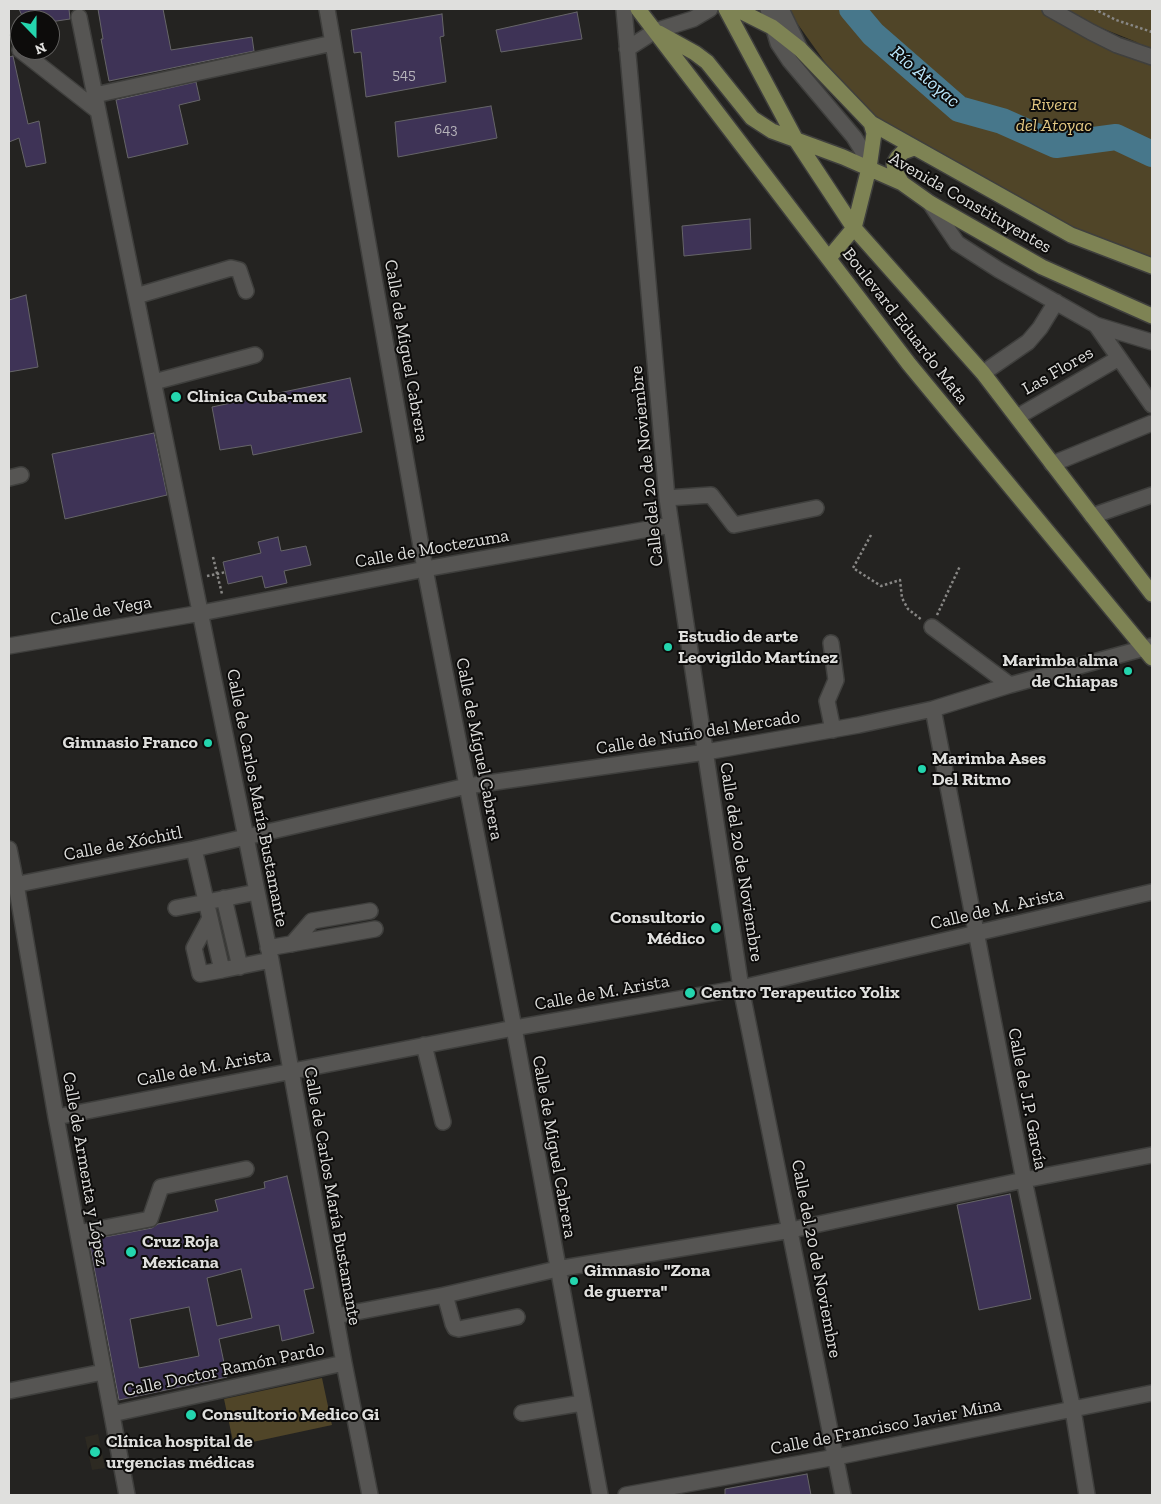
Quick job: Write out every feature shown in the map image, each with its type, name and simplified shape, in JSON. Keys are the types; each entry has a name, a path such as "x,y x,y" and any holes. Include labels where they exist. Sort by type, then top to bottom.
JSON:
{"main road":[{"name":"Boulevard Eduardo Mata","path":"638,9 909,364 1149,651"},
{"name":"Boulevard Eduardo Mata","path":"726,9 796,140 854,228 983,373 1150,589"},
{"name":"Avenida Constituyentes","path":"736,9 772,27 800,49 871,123 1071,235 1152,266"},
{"name":"Avenida Constituyentes","path":"656,32 696,53 707,62 752,118 772,131 869,168 902,183 930,203 1042,266 1152,316"},
{"path":"829,258 854,228 869,168 874,133 871,123"},
{"path":"902,183 896,173 894,164 903,152 914,148"}],"street":[{"name":"Calle de Miguel Cabrera","path":"327,9 424,569 514,1028 600,1495"},
{"name":"Calle del 20 de Noviembre","path":"624,9 667,498 742,988 843,1495"},
{"path":"627,49 656,32 693,19 710,9"},
{"path":"768,9 778,42 790,61 854,136 869,168"},
{"path":"781,9 800,49"},
{"path":"1050,9 1090,32 1118,45 1152,57"},
{"name":"Calle de Carlos María Bustamante","path":"79,17 270,954 344,1363 370,1495"},
{"path":"95,94 333,43"},
{"path":"33,60 98,111"},
{"path":"930,203 957,243 999,270 1096,325 1152,342"},
{"path":"136,296 231,268 239,270 246,291"},
{"path":"983,373 1028,342 1040,328 1056,302"},
{"path":"1096,325 1152,405"},
{"path":"154,382 255,355"},
{"name":"Las Flores","path":"1017,417 1118,358"},
{"path":"1052,464 1152,423"},
{"path":"1092,516 1152,494"},
{"path":"667,498 711,495 734,525 816,508"},
{"name":"Calle de Moctezuma","path":"200,612 424,569 671,525"},
{"name":"Calle de Vega","path":"9,646 200,612"},
{"path":"932,627 1010,685"},
{"path":"831,644 836,680 827,701 833,730"},
{"name":"Calle de Nuño del Mercado","path":"245,838 467,786 706,752 833,730 932,709 1010,685 1149,651"},
{"name":"Calle de J.P. García","path":"932,709 1024,1180 1073,1410 1087,1495"},
{"name":"Calle de Xóchitl","path":"13,885 245,838"},
{"name":"Calle de Armenta y López","path":"9,849 13,885 127,1495"},
{"path":"194,849 222,970"},
{"path":"176,908 257,892"},
{"name":"Calle de M. Arista","path":"56,1117 290,1070 742,988 1152,892"},
{"path":"224,898 240,967"},
{"path":"292,944 312,921 370,911"},
{"path":"210,918 194,948 200,974 240,967 292,944 375,929"},
{"path":"424,1045 443,1122"},
{"path":"336,1316 445,1295 558,1269 791,1230 1024,1180 1152,1155"},
{"path":"78,1233 150,1219 160,1187 246,1169"},
{"path":"445,1295 455,1328 459,1329 517,1317"},
{"name":"Calle Doctor Ramón Pardo","path":"112,1414 344,1363"},
{"path":"9,1391 103,1372"},
{"name":"Calle de Francisco Javier Mina","path":"626,1495 836,1457 1152,1393"},
{"path":"522,1413 582,1403"}],"path":[{"path":"1094,9 1116,20 1152,32"},
{"path":"871,535 853,568 881,586 900,580 902,598 908,610 932,627 960,566"},
{"path":"213,557 225,608"},
{"path":"194,579 226,572"}],"shaded area":[{"name":"Clínica hospital de urgencias médicas","path":"98,1434 105,1468 92,1470 85,1437"}],"green space":[{"name":"Rivera del Atoyac","path":"787,9 1053,9 1064,18 1139,43 1089,23 1064,9 1152,9 1152,265 1071,235 861,113"},
{"path":"322,1378 332,1425 234,1446 224,1399"}],"building":[{"path":"69,9 70,19 60,20 60,10 19,10"},
{"path":"98,9 163,9 171,50 252,37 254,51 109,81 101,39 103,39"},
{"path":"577,12 582,39 501,52 496,30"},
{"path":"442,14 444,36 440,37 446,82 366,97 361,52 354,53 351,30"},
{"path":"9,57 10,60 14,60 28,124 39,121 46,163 26,167 19,138 9,142"},
{"path":"196,82 200,100 179,105 188,144 128,158 116,100"},
{"path":"491,106 497,138 398,157 395,122"},
{"path":"750,219 751,249 684,256 682,226"},
{"path":"26,295 38,367 9,372 9,300"},
{"path":"350,378 362,432 253,455 251,445 220,450 212,407"},
{"path":"154,433 167,495 65,519 52,454"},
{"path":"278,537 281,551 306,546 311,565 284,571 287,583 265,588 262,576 228,584 223,562 261,553 258,542"},
{"path":"287,1176 314,1288 304,1290 314,1333 282,1341 279,1325 219,1339 227,1377 119,1400 89,1240 152,1228 158,1224 218,1211 215,1200 265,1188 264,1182","holes":["241,1269 252,1318 217,1326 207,1278","189,1307 199,1356 139,1368 130,1319"]},
{"path":"1010,1194 1031,1299 979,1310 957,1205"},
{"path":"807,1474 811,1495 725,1495 725,1489"}],"waterway":[{"name":"Río Atoyac","path":"852,9 873,34 959,109 1002,121 1056,145 1116,137 1152,154"}],"place":[{"name":"Clinica Cuba-mex","path":"176,397"},
{"name":"Estudio de arte Leovigildo Martínez","path":"668,647"},
{"name":"Marimba alma de Chiapas","path":"1128,671"},
{"name":"Gimnasio Franco","path":"208,743"},
{"name":"Marimba Ases Del Ritmo","path":"922,769"},
{"name":"Consultorio Médico","path":"716,928"},
{"name":"Centro Terapeutico Yolix","path":"690,993"},
{"name":"Cruz Roja Mexicana","path":"131,1252"},
{"name":"Gimnasio \"Zona de guerra\"","path":"574,1281"},
{"name":"Consultorio Medico Gi","path":"191,1415"},
{"name":"Clínica hospital de urgencias médicas","path":"95,1452"}]}
